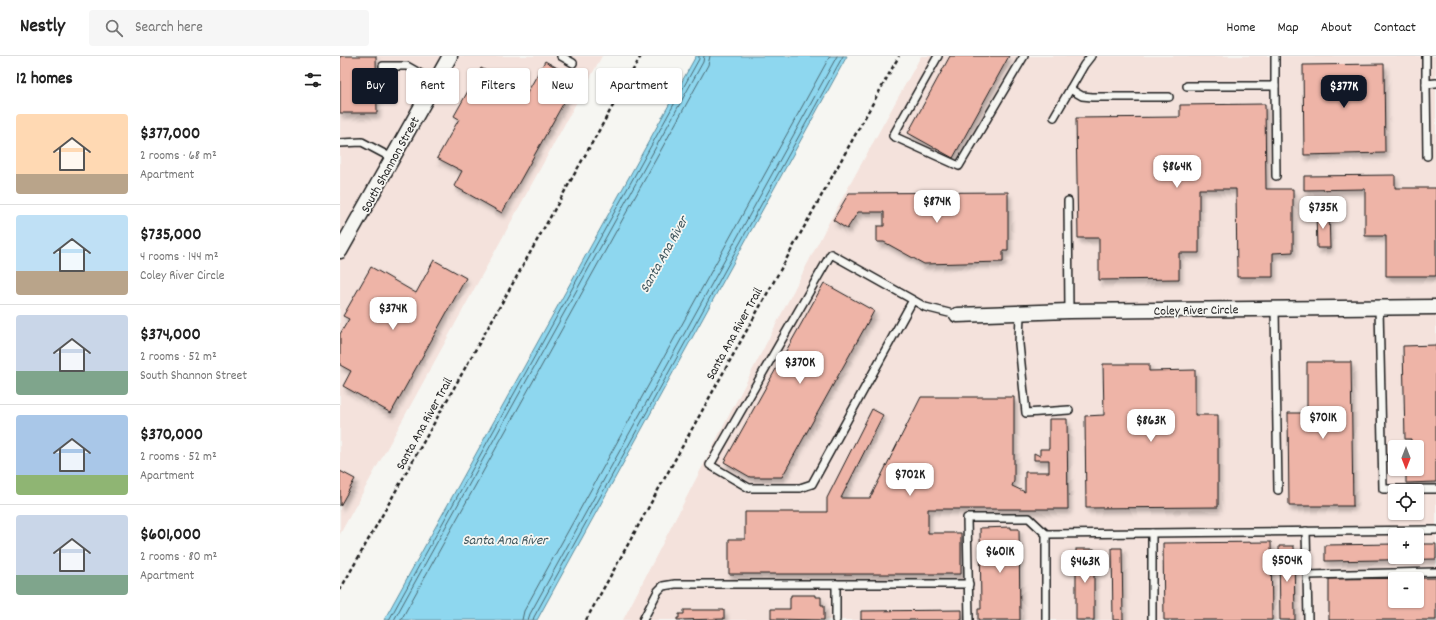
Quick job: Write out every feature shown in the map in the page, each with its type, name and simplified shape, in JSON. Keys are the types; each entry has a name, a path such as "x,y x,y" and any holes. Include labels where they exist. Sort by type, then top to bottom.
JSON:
{"street":[{"name":"South Shannon Street","path":"443,68 450,56"},
{"name":"South Shannon Street","path":"340,251 423,104"},
{"name":"Coley River Circle","path":"957,316 1069,311 1436,307"}],"lane":[{"path":"561,56 573,63"},
{"path":"938,56 893,136 959,166 1024,56"},
{"path":"1054,117 1084,65 1091,56"},
{"path":"1275,56 1276,176"},
{"path":"1426,56 1427,156"},
{"path":"383,66 407,66 410,68"},
{"path":"1426,84 1436,83"},
{"path":"1186,86 1275,86"},
{"path":"1070,89 1082,96 1092,97 1169,97"},
{"path":"340,143 362,142 392,158"},
{"path":"1068,201 1069,311"},
{"path":"913,300 812,484 800,488 749,488 710,465 831,254 913,300 925,307 957,316"},
{"path":"1379,308 1382,489 1436,489"},
{"path":"1275,309 1278,490"},
{"path":"1020,313 1019,344 1026,413 1069,410"},
{"path":"969,620 967,518 1029,518 1046,534 1436,530"},
{"path":"1306,531 1308,620"},
{"path":"1152,532 1152,620"},
{"path":"1046,534 1046,620"},
{"path":"1307,575 1436,572"},
{"path":"643,620 658,591 663,586 675,584 968,584"},
{"path":"836,584 836,620"}],"path":[{"name":"Santa Ana River Trail","path":"340,590 641,56"},
{"name":"Santa Ana River Trail","path":"586,620 899,56"}],"shaded area":[{"path":"340,56 602,56 588,82 588,68 538,68 538,104 576,104 340,534"},
{"path":"921,56 1436,56 1436,620 623,620 828,224"}],"water":[{"name":"Santa Ana River","path":"696,56 847,56 537,620 384,620 669,104 682,104 682,81"}],"building":[{"path":"340,56 376,56 376,68 352,68 352,104 377,104 377,113 340,113"},
{"path":"950,56 1009,56 953,158 908,133"},
{"path":"545,61 557,68 541,68"},
{"path":"1384,64 1385,153 1304,155 1303,65"},
{"path":"538,73 538,104 563,104 502,213 454,186 462,171 437,158 459,119 454,116 467,93 467,104 530,104 530,88"},
{"path":"1265,104 1266,189 1293,189 1293,252 1273,253 1273,277 1237,277 1236,189 1199,189 1199,253 1179,253 1179,279 1099,280 1099,238 1078,238 1076,118 1180,117 1180,105"},
{"path":"1395,175 1395,188 1436,188 1436,276 1386,276 1386,236 1365,236 1365,189 1304,190 1304,176"},
{"path":"1008,192 1008,251 1003,251 1003,262 924,264 884,242 877,242 877,226 884,226 884,212 858,212 847,229 833,220 849,193"},
{"path":"1329,211 1330,248 1317,248 1316,212"},
{"path":"434,260 466,278 391,413 343,386 351,371 340,365 340,334 349,319 343,316 371,267 416,293"},
{"path":"824,283 874,311 782,477 750,477 724,462"},
{"path":"1436,345 1436,482 1406,483 1406,476 1424,476 1424,440 1405,439 1403,346"},
{"path":"1307,362 1351,362 1353,506 1289,506 1288,413 1307,413"},
{"path":"1103,364 1149,364 1149,371 1195,370 1195,415 1218,415 1218,507 1086,508 1085,416 1104,415"},
{"path":"921,397 1014,397 1014,481 1012,486 1025,492 1025,472 1049,472 1049,460 1034,460 1034,453 1040,456 1040,449 1049,449 1049,419 1067,419 1068,509 928,509 928,533 961,533 961,574 729,574 729,539 745,539 745,512 827,512 827,498 872,409 883,415 841,498 870,498"},
{"path":"340,471 355,479 340,506"},
{"path":"1011,527 1011,529 1019,529 1020,620 978,620 978,609 981,609 980,528"},
{"path":"1271,542 1272,620 1164,620 1163,543"},
{"path":"1388,544 1388,560 1325,561 1325,545"},
{"path":"1424,544 1436,544 1436,559 1424,559"},
{"path":"1279,546 1294,546 1295,620 1280,620"},
{"path":"1112,548 1122,548 1123,620 1113,620"},
{"path":"1076,549 1094,549 1094,620 1076,620"},
{"path":"1388,578 1388,608 1424,608 1424,578 1436,578 1436,620 1329,620 1329,579"},
{"path":"791,595 815,595 815,597 821,597 821,605 824,605 824,620 771,619 771,609 790,609"},
{"path":"684,610 724,610 724,619 677,620 677,618 679,618 679,614 684,614"},
{"path":"962,610 962,620 861,620 861,611"}]}
